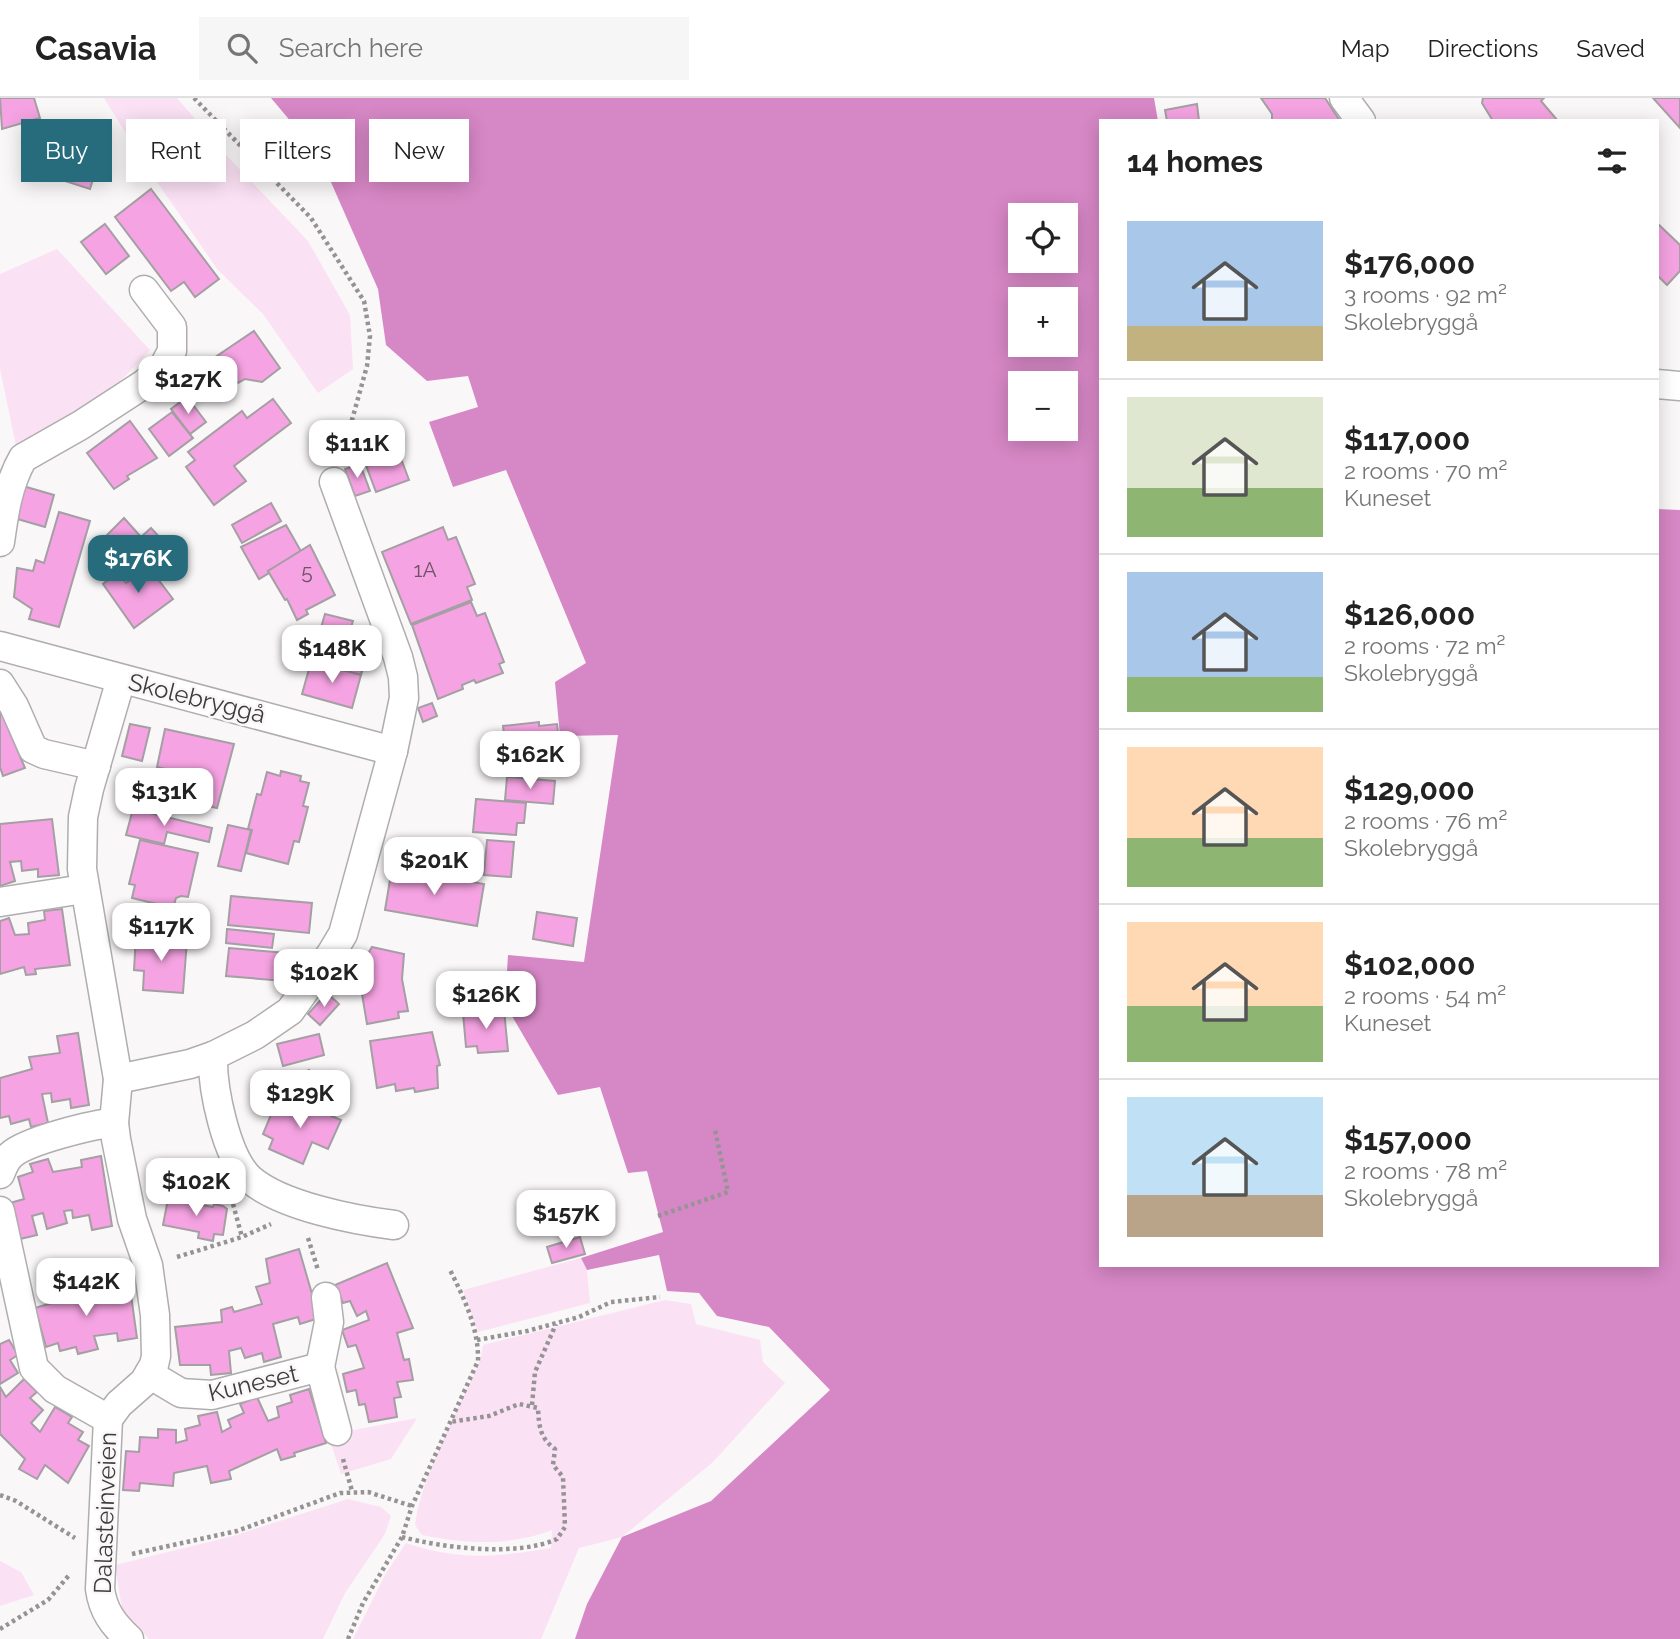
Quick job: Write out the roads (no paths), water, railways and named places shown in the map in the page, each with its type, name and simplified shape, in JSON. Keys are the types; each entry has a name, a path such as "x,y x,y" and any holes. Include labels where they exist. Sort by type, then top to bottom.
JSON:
{"street":[{"path":"1343,98 1359,119"},
{"path":"0,542 11,485 23,458 144,384 169,359 172,327 144,290"},
{"path":"1659,384 1680,386"},
{"path":"118,1079 163,1072 213,1056 255,1035 290,1011 343,934 393,751 404,698 403,677 355,534 334,482"},
{"name":"Skolebryggå","path":"0,646 393,751"},
{"path":"0,1211 34,1368 55,1389 108,1419 119,1404 144,1382 156,1356 155,1315 148,1265 132,1219 114,1123 118,1079 82,869 83,817 121,679"},
{"path":"0,684 14,706 33,749 96,766"},
{"path":"0,902 85,889"},
{"path":"213,1056 212,1082 220,1115 240,1164 251,1179 307,1206 373,1224 394,1225"},
{"path":"0,1174 12,1154 23,1148 85,1128 114,1123"},
{"name":"Kuneset","path":"326,1297 329,1322 320,1367 337,1431"},
{"name":"Kuneset","path":"149,1374 181,1393 212,1395 320,1367"},
{"name":"Dalasteinveien","path":"108,1419 100,1554 103,1606 114,1625 129,1639"}]}
